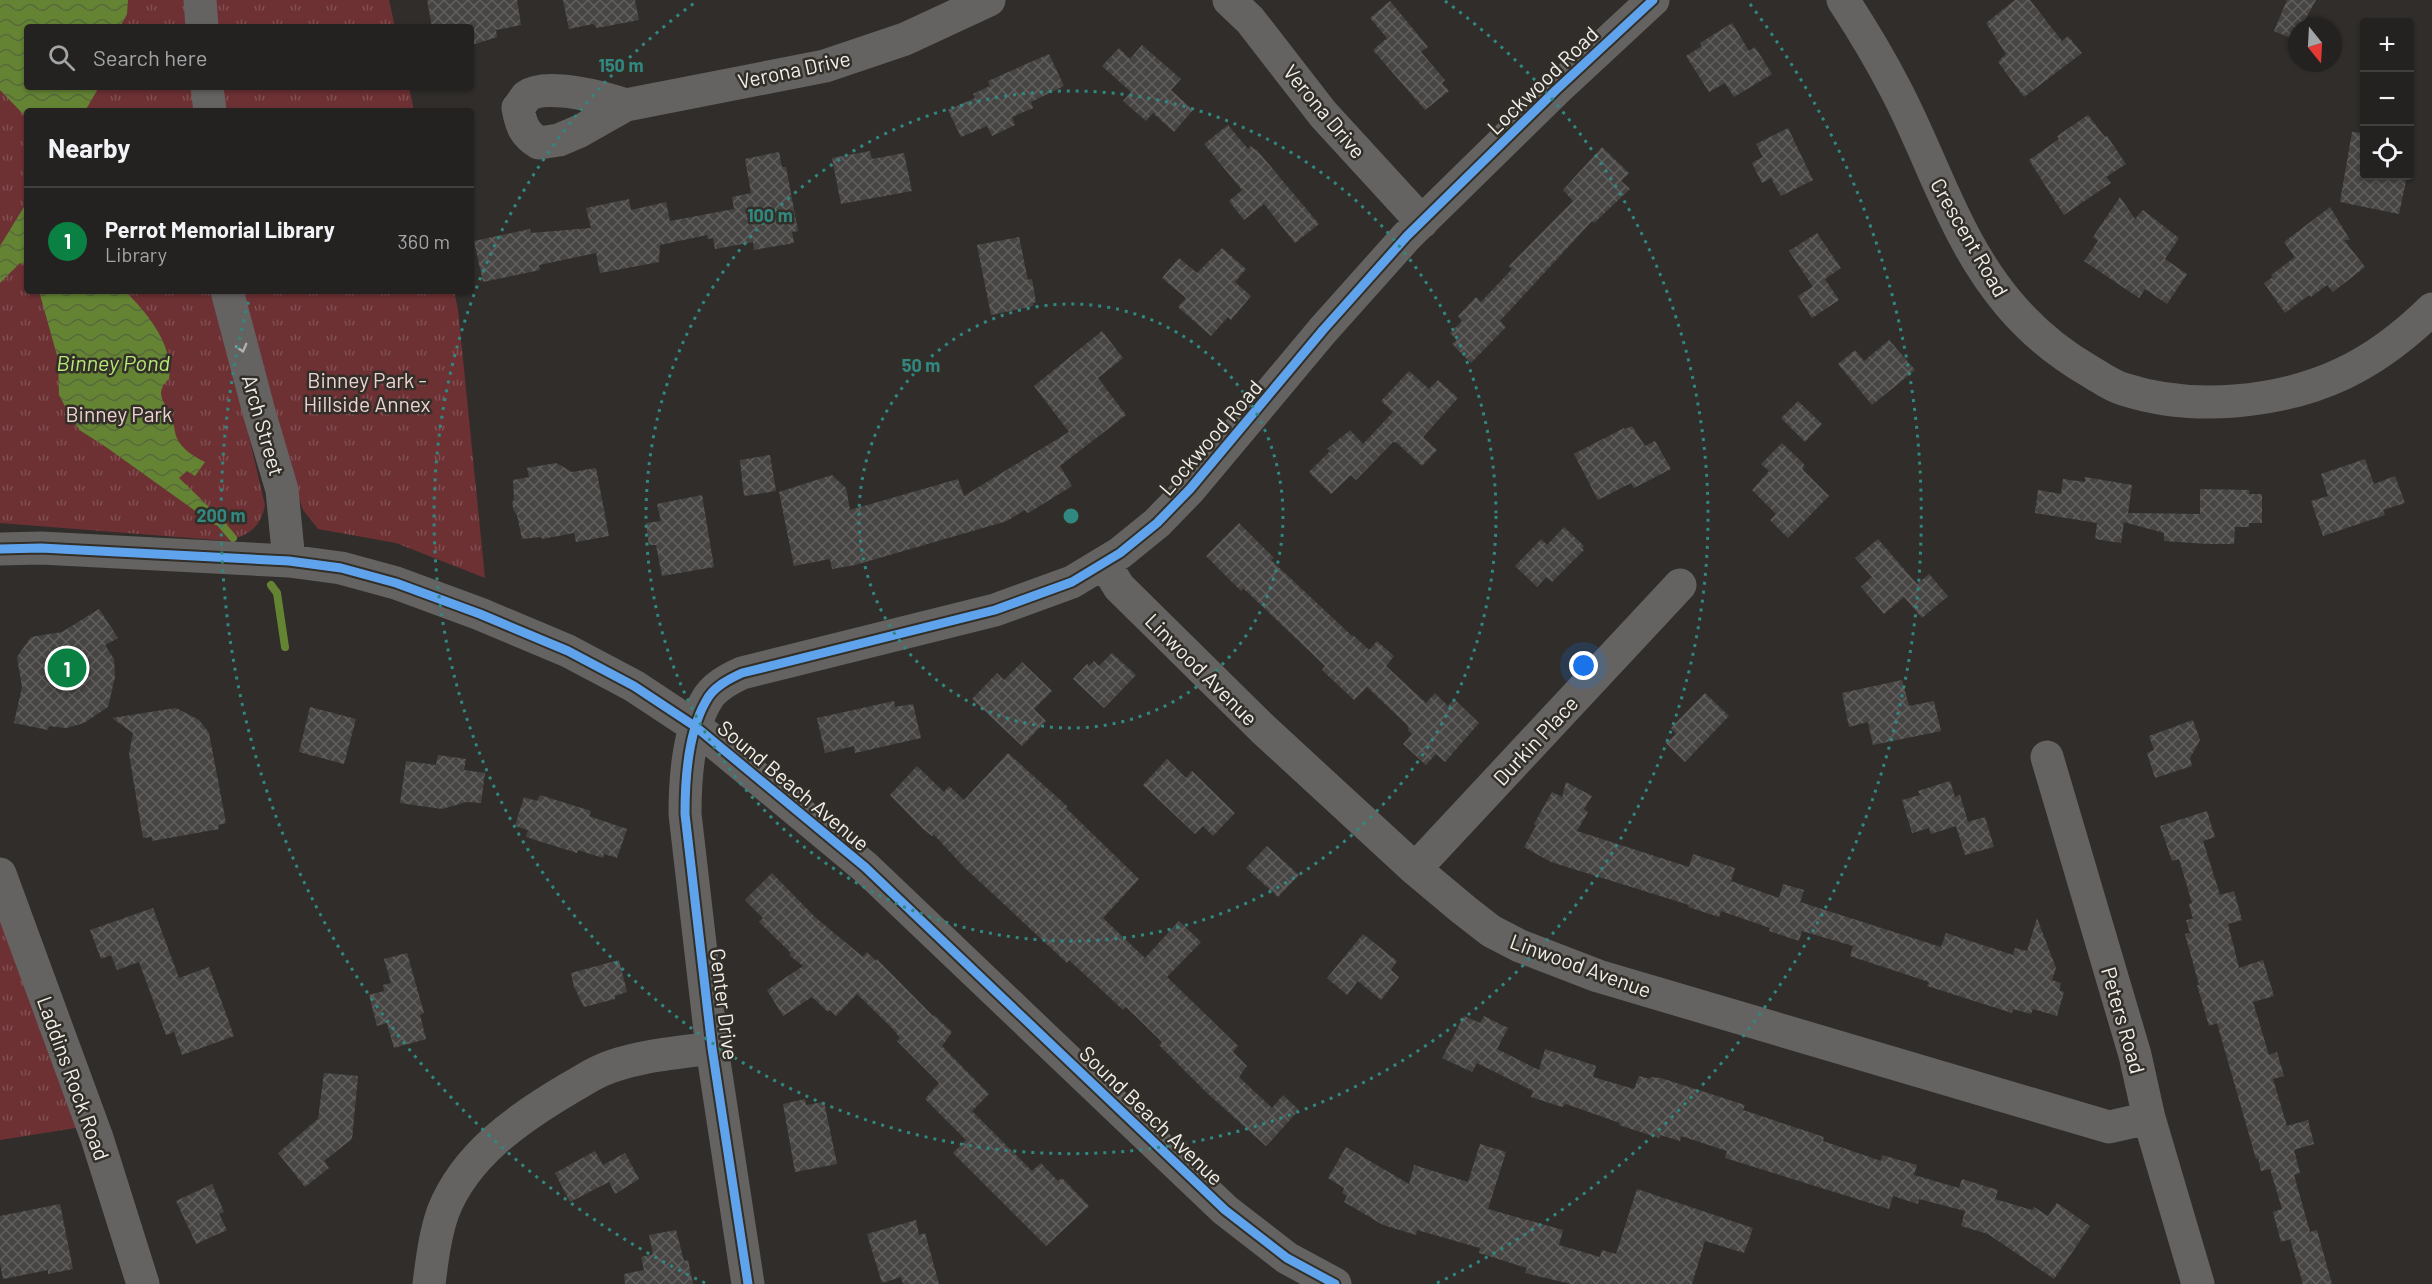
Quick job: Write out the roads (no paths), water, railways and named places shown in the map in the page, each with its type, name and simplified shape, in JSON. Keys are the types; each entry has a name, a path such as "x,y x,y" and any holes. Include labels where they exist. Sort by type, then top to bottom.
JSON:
{"street":[{"path":"200,0 202,24"},
{"name":"Verona Drive","path":"626,105 825,66 905,39 989,0"},
{"name":"Verona Drive","path":"1229,0 1250,20 1323,114 1422,222"},
{"name":"Lockwood Road","path":"696,728 706,700 726,681 742,673 967,619 1048,592 1105,564 1134,543 1174,507 1329,323 1422,222 1556,90 1653,0"},
{"name":"Crescent Road","path":"1843,0 1896,91 1953,216 1988,277 2017,316 2043,339 2121,389 2160,399 2204,404 2286,394 2341,375 2373,359 2407,334 2432,309"},
{"path":"207,90 210,108"},
{"name":"Arch Street","path":"228,294 282,490 289,561"},
{"name":"Sound Beach Avenue","path":"0,549 41,548 289,561 341,568 367,574 438,598 533,635 634,686 696,728 865,867 1225,1210 1287,1257 1330,1283"},
{"name":"Linwood Avenue","path":"1105,564 1119,587 1239,705 1414,868 1491,931 1520,946 1598,976 2109,1127 2149,1118"},
{"name":"Durkin Place","path":"1414,868 1680,585"},
{"name":"Center Drive","path":"696,728 685,777 685,814 712,1048 748,1284"},
{"name":"Peters Road","path":"2047,757 2135,1055 2149,1118 2198,1284"},
{"name":"Laddins Rock Road","path":"0,874 97,1137 143,1284"},
{"path":"429,1284 434,1247 444,1211 463,1178 490,1144 528,1112 601,1070 654,1056 712,1048"}],"water":[{"path":"0,0 128,0 127,14 122,24 24,24 24,90 97,90 87,108 24,108 24,115 0,90"},
{"path":"24,207 24,265 20,263 0,283 0,246"},
{"name":"Binney Pond","path":"40,294 128,294 150,320 163,342 169,366 169,379 164,384 161,393 172,417 178,441 192,455 205,462 195,476 187,471 179,478 227,524 215,525 81,431 74,423 59,395 58,359"}],"waterway":[{"path":"216,518 233,538"},
{"path":"271,585 277,593 285,647"}],"place":[{"name":"Perrot Memorial Library","path":"67,668"}],"park label":[{"name":"Binney Park - Hillside Annex","path":"367,391"},
{"name":"Binney Park","path":"119,413"}]}
